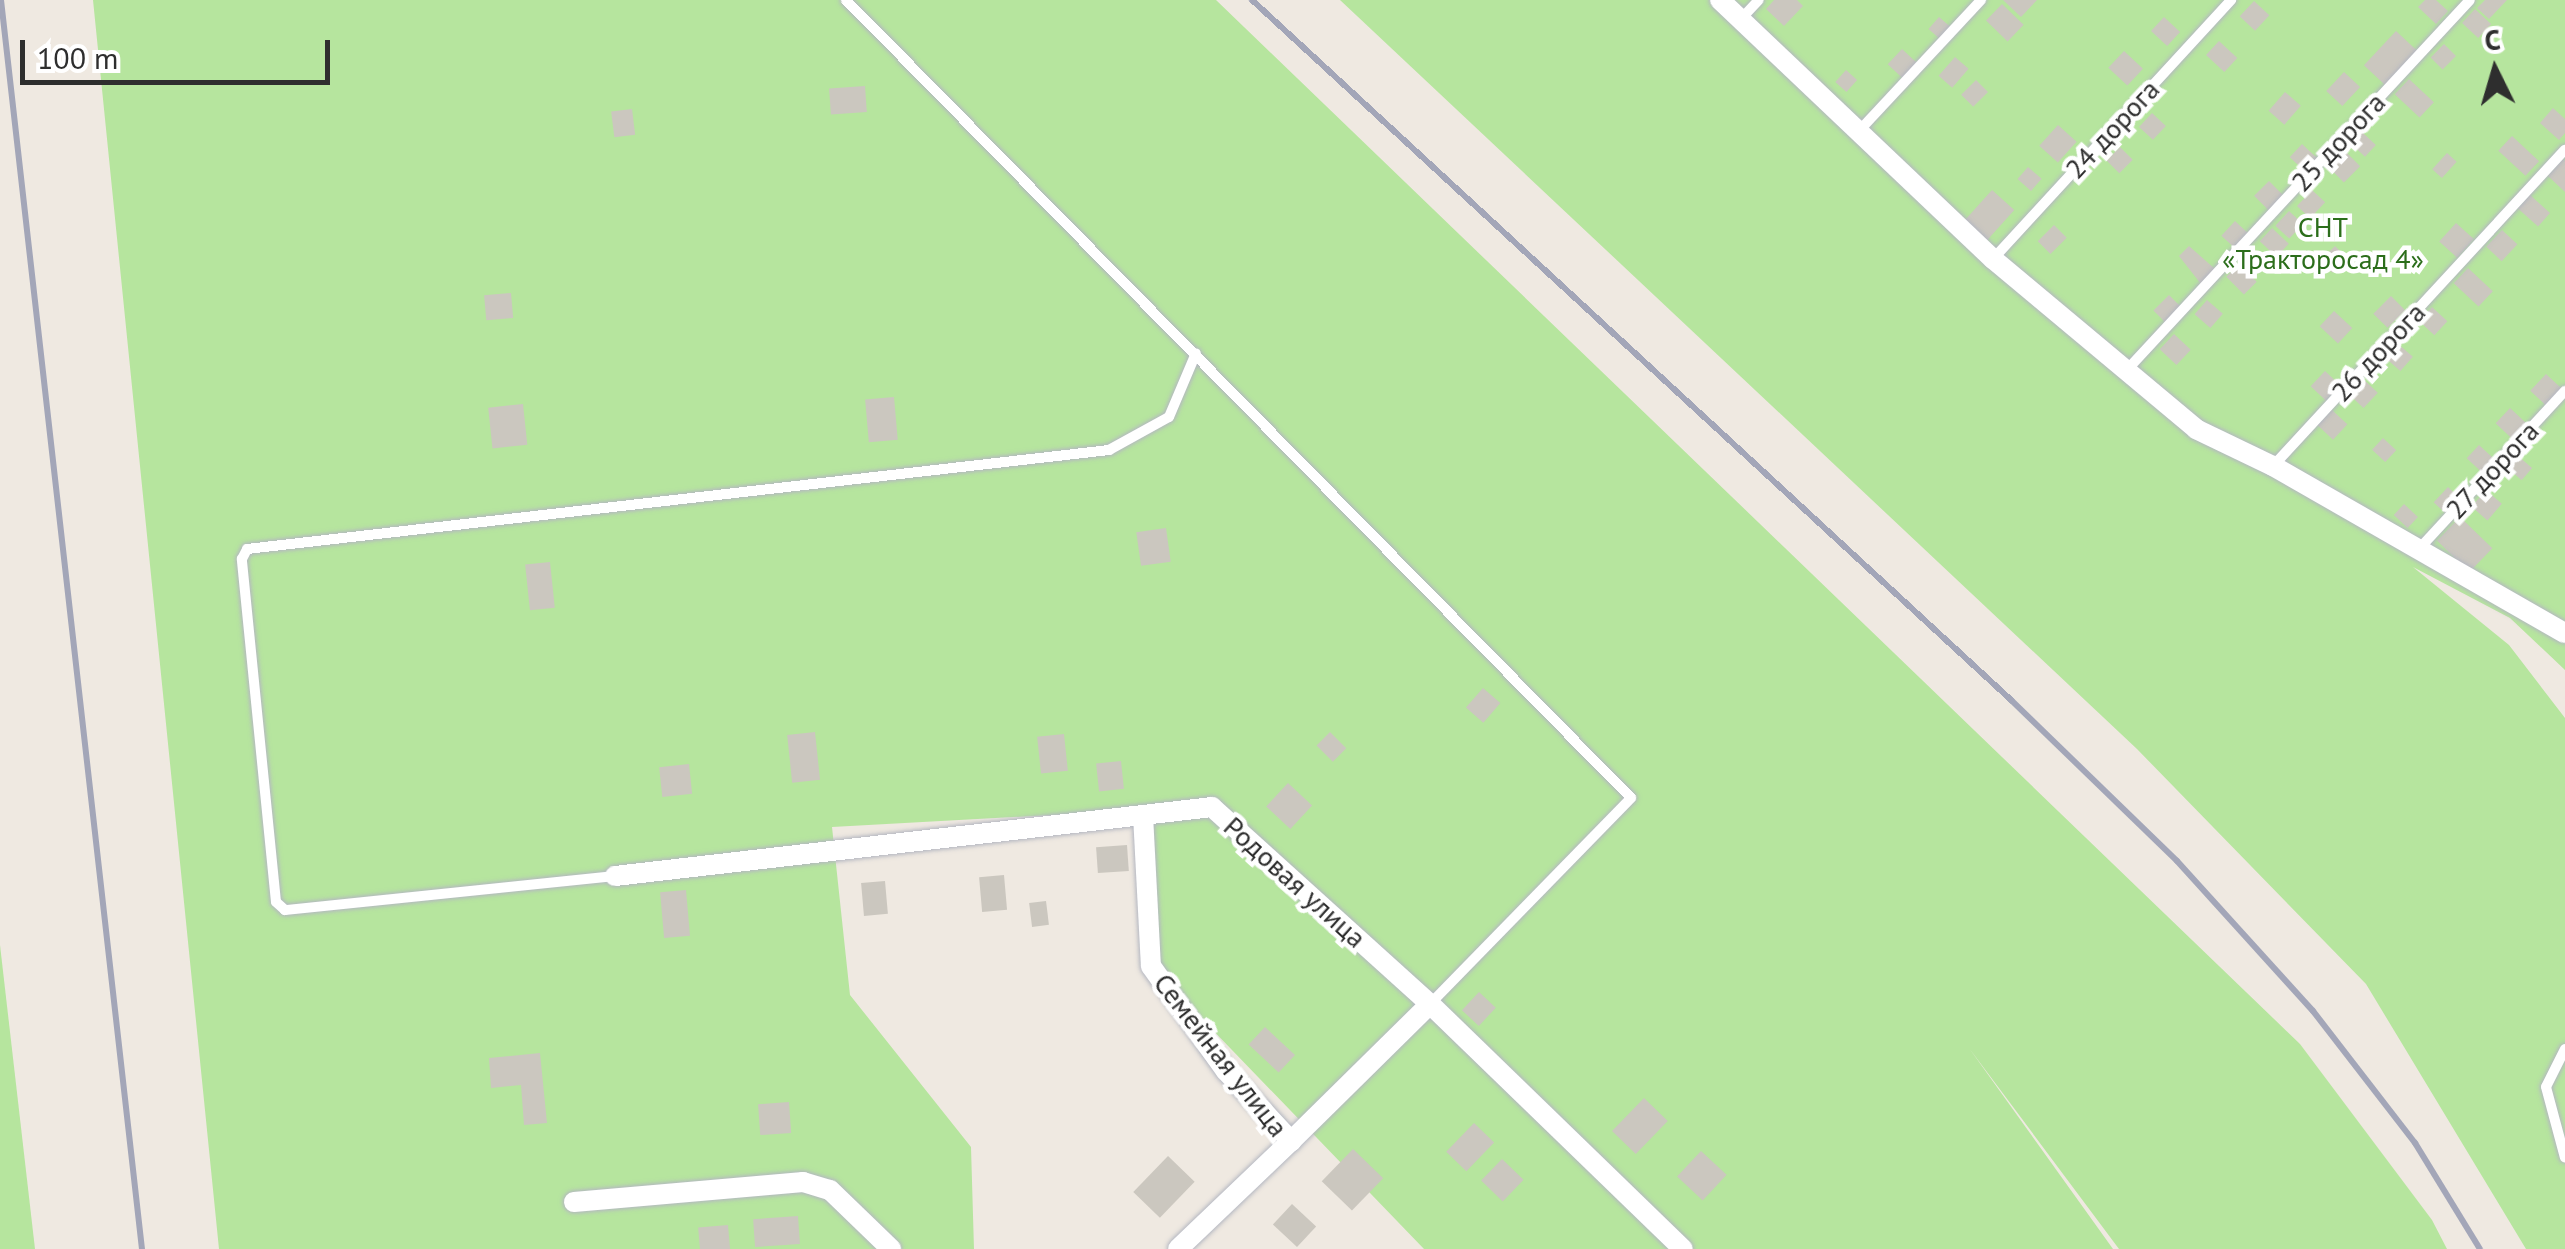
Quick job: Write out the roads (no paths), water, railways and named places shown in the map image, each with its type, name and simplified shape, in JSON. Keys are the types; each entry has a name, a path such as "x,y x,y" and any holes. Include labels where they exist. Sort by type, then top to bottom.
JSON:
{"street":[{"path":"1720,0 1992,258 2196,429 2273,466 2565,633"},
{"name":"Родовая улица","path":"615,876 1212,807 1430,1004 1683,1249"},
{"name":"Семейная улица","path":"1143,815 1151,966 1226,1071 1291,1141 1178,1249"},
{"path":"1291,1141 1430,1004"},
{"path":"574,1202 803,1182 830,1190 892,1249"}],"lane":[{"path":"846,0 1631,798 1430,1004"},
{"path":"1741,19 1759,0"},
{"path":"1858,132 1981,0"},
{"name":"24 дорога","path":"1992,258 2231,0"},
{"name":"25 дорога","path":"2124,372 2470,0"},
{"name":"26 дорога","path":"2273,466 2565,150"},
{"path":"615,876 285,910 276,902 242,559 247,550 1109,450 1169,417 1196,353"},
{"name":"27 дорога","path":"2419,549 2565,391"},
{"path":"2565,1049 2546,1087 2565,1158"}],"railway":[{"path":"1,0 142,1249"},
{"path":"1252,0 2011,700 2177,861 2313,1011 2415,1143 2480,1249"}],"park label":[{"name":"СНТ «Тракторосад 4»","path":"2323,243"}]}
